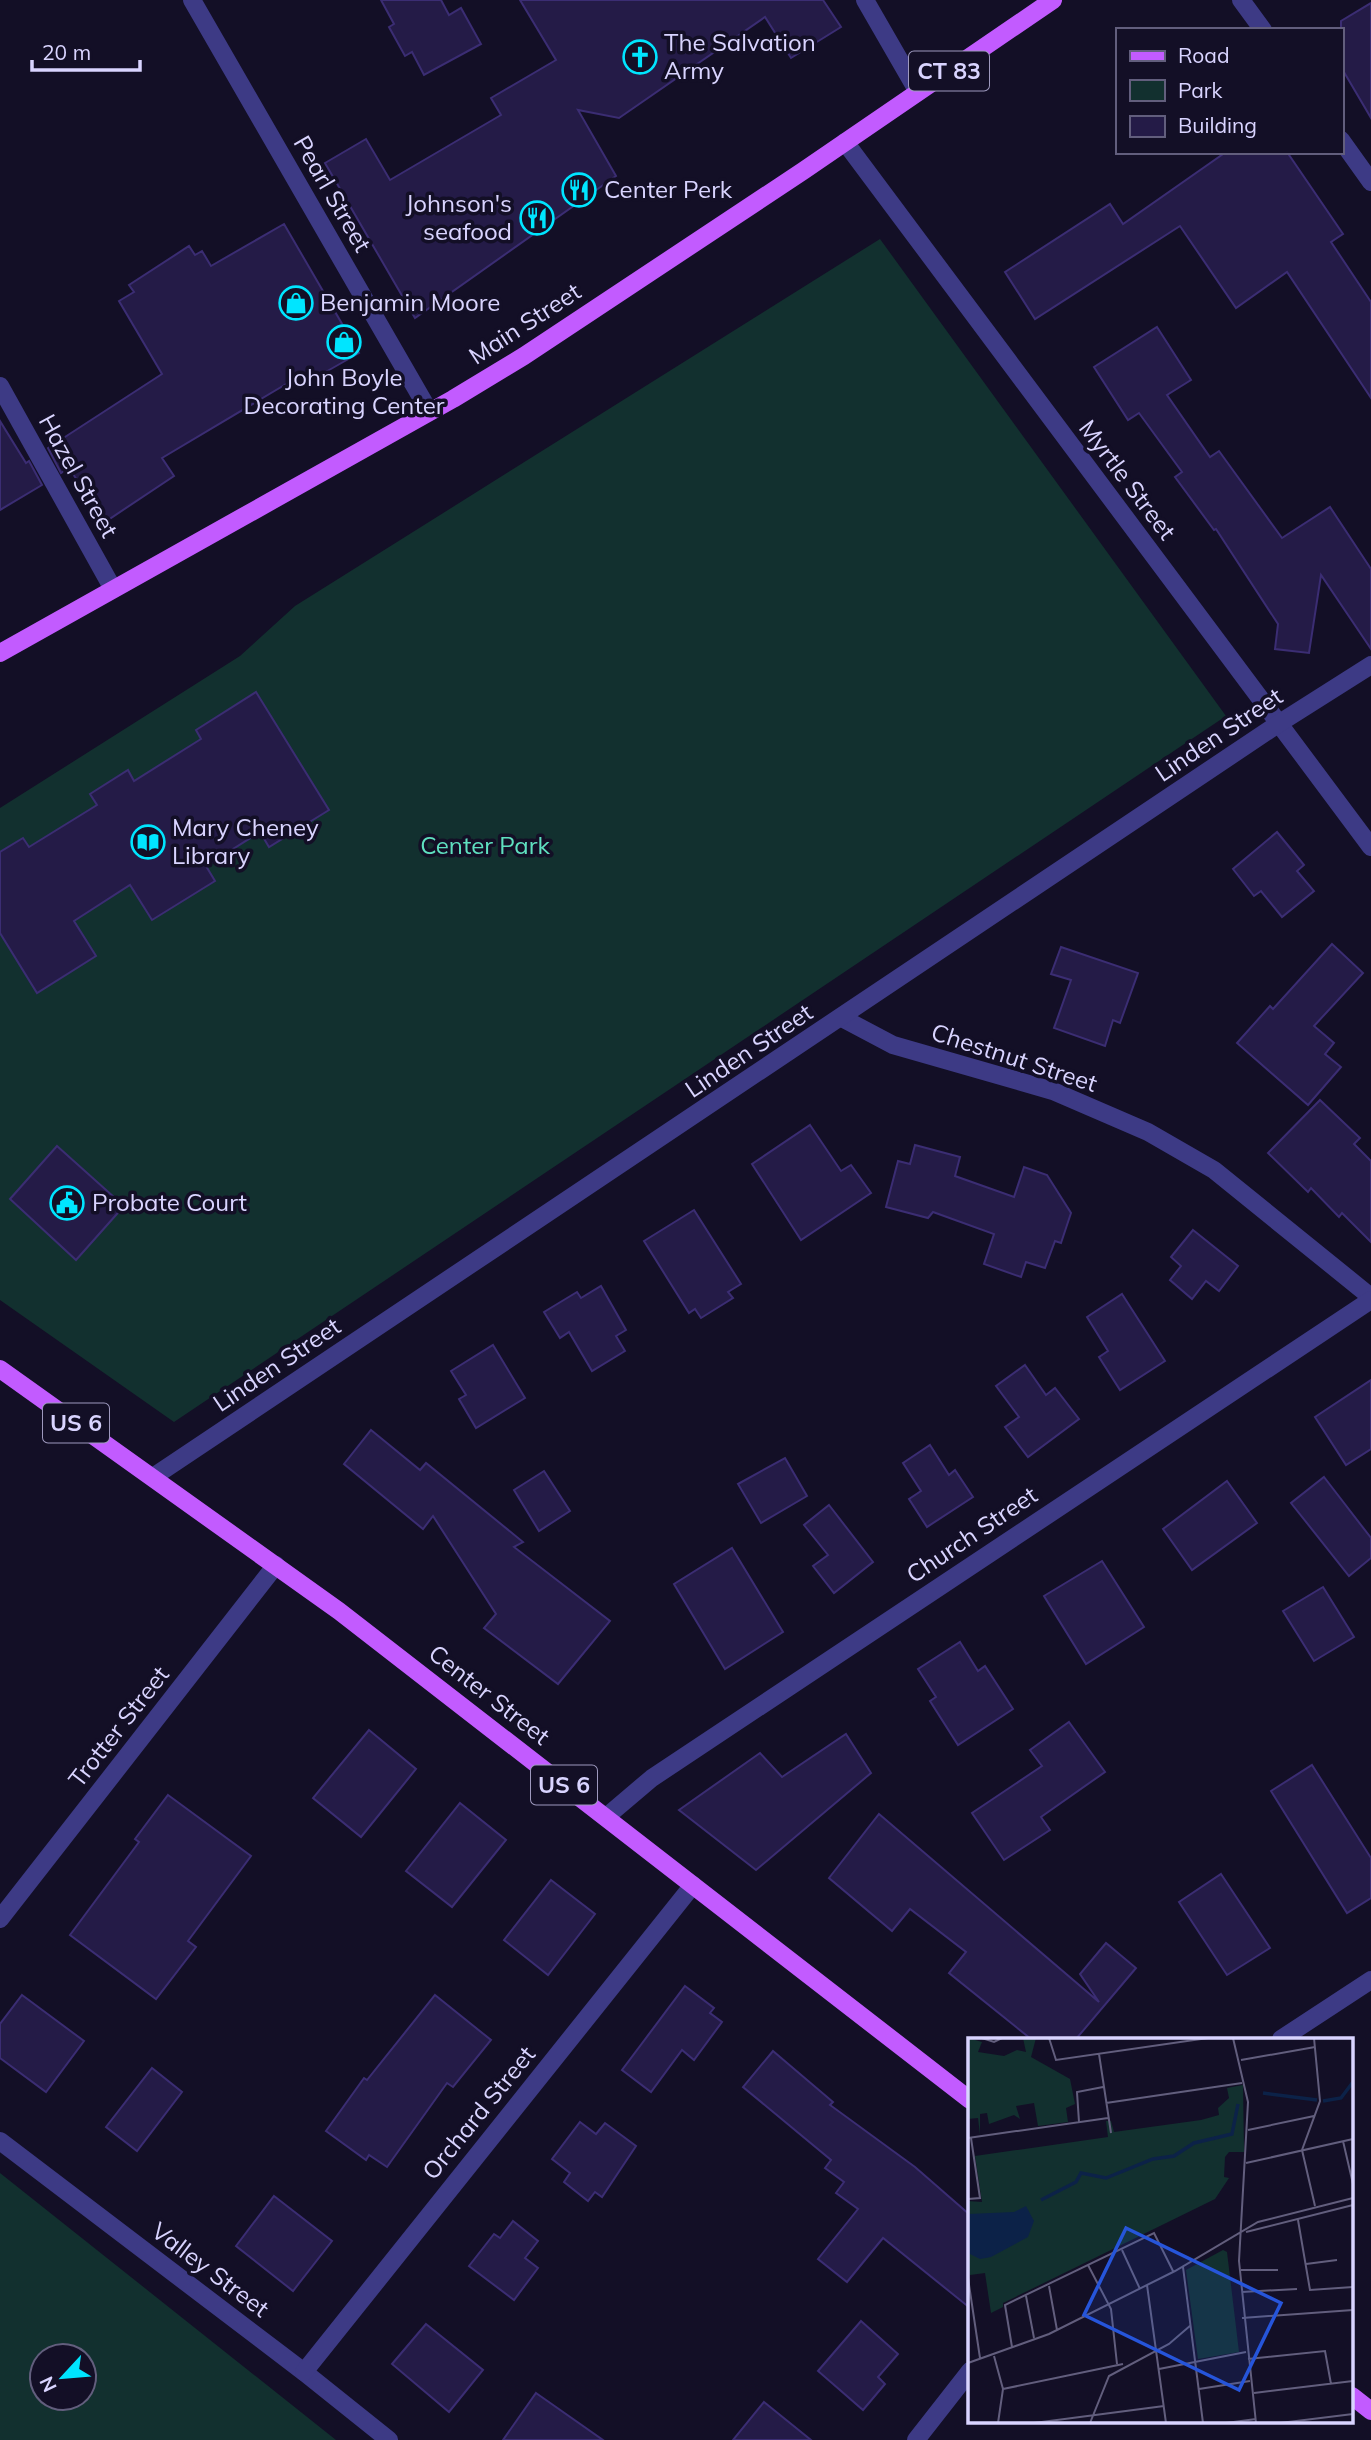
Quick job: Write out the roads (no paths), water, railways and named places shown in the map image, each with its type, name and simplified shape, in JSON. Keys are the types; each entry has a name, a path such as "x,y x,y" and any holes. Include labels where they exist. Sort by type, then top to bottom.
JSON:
{"main road":[{"name":"Main Street","path":"0,653 524,356 1053,0"},
{"name":"Center Street","path":"0,1369 276,1565 968,2098"},
{"path":"1354,2398 1371,2411"}],"street":[{"name":"Pearl Street","path":"192,0 429,411"},
{"path":"865,0 918,92"},
{"path":"1241,0 1262,28"},
{"name":"Myrtle Street","path":"845,142 1371,847"},
{"path":"1343,143 1371,182"},
{"name":"Hazel Street","path":"0,386 113,589"},
{"name":"Linden Street","path":"153,1477 1278,724 1371,665"},
{"name":"Chestnut Street","path":"842,1018 893,1045 1053,1091 1148,1132 1214,1170 1371,1299"},
{"name":"Church Street","path":"606,1817 652,1777 1371,1299"},
{"name":"Trotter Street","path":"0,1919 276,1565"},
{"name":"Orchard Street","path":"304,2372 693,1885"},
{"path":"1283,2038 1371,1980"},
{"name":"Valley Street","path":"0,2141 304,2372 389,2440"},
{"path":"916,2440 968,2374"}],"place":[{"name":"The Salvation Army","path":"640,57"},
{"name":"Center Perk","path":"579,190"},
{"name":"Johnson's seafood","path":"537,218"},
{"name":"Benjamin Moore","path":"296,303"},
{"name":"John Boyle Decorating Center","path":"344,342"},
{"name":"Mary Cheney Library","path":"148,842"},
{"name":"Probate Court","path":"67,1203"}],"park label":[{"name":"Center Park","path":"485,846"}]}
